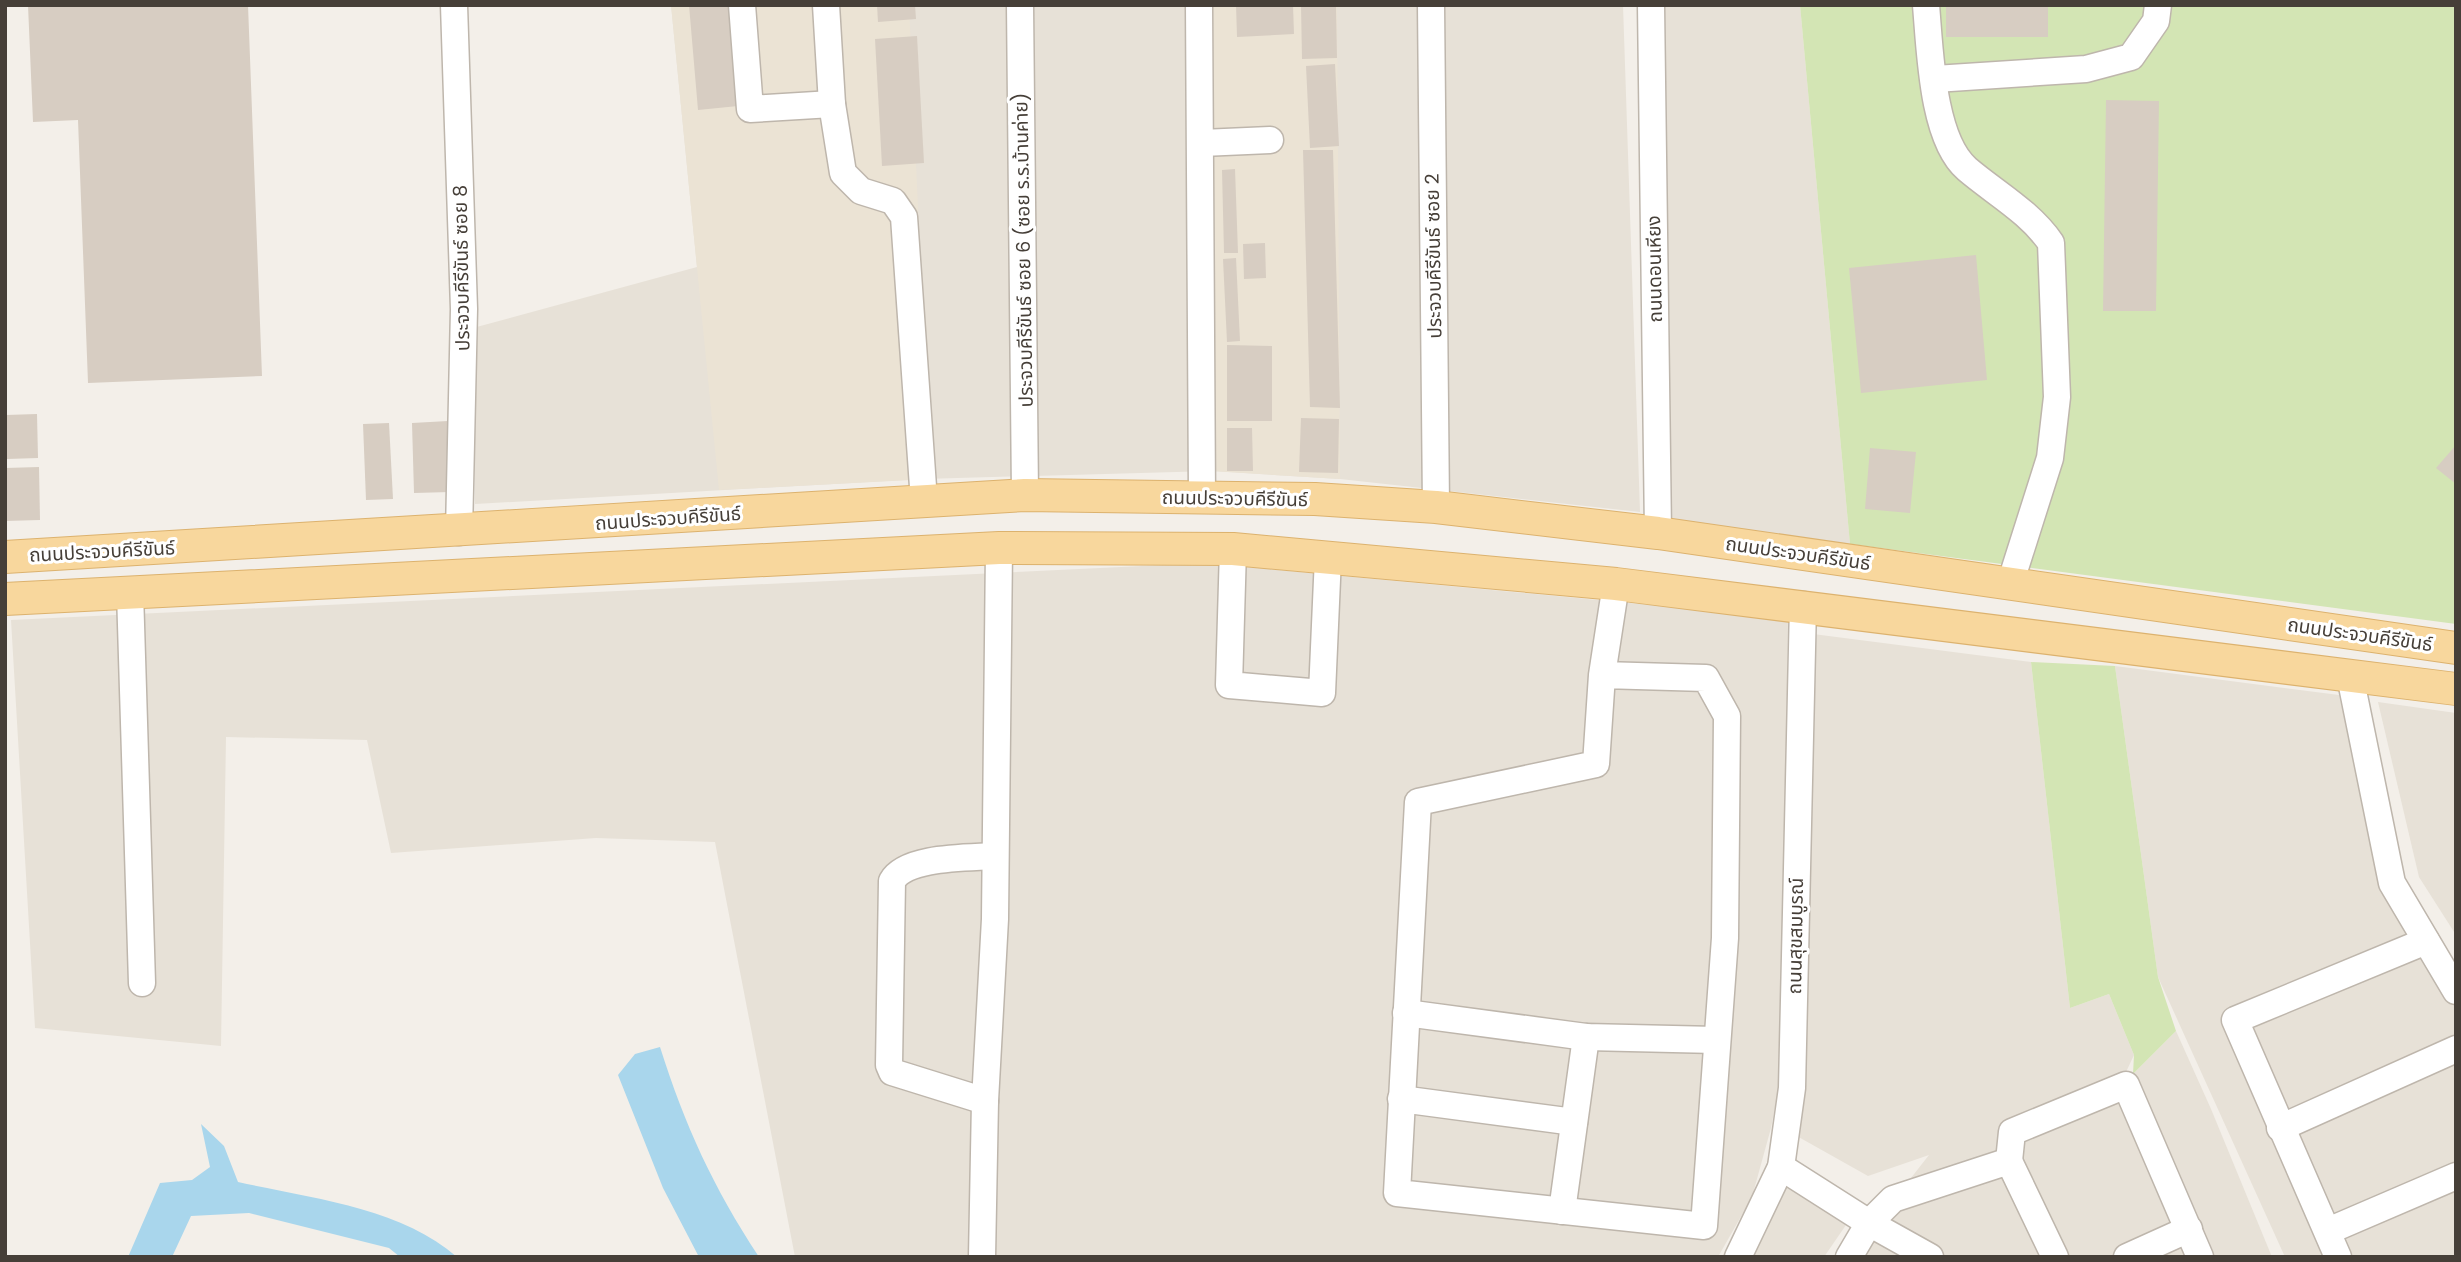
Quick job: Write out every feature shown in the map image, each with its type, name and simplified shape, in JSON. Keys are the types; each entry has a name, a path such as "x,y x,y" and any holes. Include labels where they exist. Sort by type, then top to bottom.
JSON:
{"main road":[{"name":"ถนนประจวบคีรีขันธ์","path":"5,557 459,532 1025,495 1315,499 1436,507 1658,533 2456,648"},
{"path":"5,599 999,548 1233,549 1616,584 1803,605 2456,689"}],"street":[{"name":"ประจวบคีรีขันธ์ ซอย 8","path":"454,5 464,309 459,532"},
{"path":"742,5 750,109 832,104"},
{"path":"826,5 832,104 843,173 861,191 893,201 904,216 924,500"},
{"name":"ประจวบคีรีขันธ์ ซอย 6 (ซอย ร.ร.บ้านค่าย)","path":"1020,5 1025,495"},
{"path":"1199,5 1202,143 1202,496"},
{"name":"ประจวบคีรีขันธ์ ซอย 2","path":"1431,5 1436,507"},
{"name":"ถนนดอนเหียง","path":"1651,5 1658,533"},
{"path":"1926,5 1946,142 1964,166 2041,228 2051,243 2057,397 2050,458 2010,584"},
{"path":"1935,79 2085,69 2131,57 2157,21 2158,5"},
{"path":"1202,143 1270,140"},
{"path":"982,1257 995,856 999,548"},
{"path":"1233,549 1229,685 1322,693 1328,557"},
{"path":"1602,676 1706,678 1727,716 1725,938 1704,1226 1397,1193 1418,802 1596,764 1602,676 1616,584"},
{"path":"130,592 142,984"},
{"name":"ถนนสุขสมบูรณ์","path":"1738,1257 1781,1167 1792,1088 1803,605"},
{"path":"2350,676 2392,883 2456,991"},
{"path":"985,1101 892,1072 889,1065 892,881 904,869 919,864 995,856"},
{"path":"2338,1257 2235,1020 2426,941"},
{"path":"1406,1013 1586,1037 1716,1040"},
{"path":"1562,1211 1586,1037"},
{"path":"2280,1128 2456,1049"},
{"path":"2055,1257 2009,1161 2012,1132 2126,1085 2200,1257"},
{"path":"1401,1099 1574,1122"},
{"path":"1849,1257 1869,1223 1893,1199 2009,1161"},
{"path":"1781,1167 1869,1223 1930,1257"},
{"path":"2328,1231 2456,1177"},
{"path":"2127,1257 2189,1229"}],"shaded area":[{"path":"671,5 1623,5 1640,512 1340,479 1212,471 923,479 475,504 473,328 697,267"},
{"path":"671,5 909,5 930,479 719,490"},
{"path":"1213,5 1337,5 1340,479 1212,471"},
{"path":"1661,5 1800,5 1850,544 1664,524"},
{"path":"1205,563 1788,618 1782,1070 1771,1128 1752,1197 1718,1257 795,1257 715,842 596,838 391,853 367,740 226,737 221,1046 35,1028 11,620"},
{"path":"1813,634 2031,662 2070,1008 2109,994 2134,1055 2118,1089 2192,1257 1849,1257 1929,1155 1868,1176 1795,1135"},
{"path":"2115,666 2339,695 2383,886 2456,1007 2456,1257 2285,1257 2158,977"},
{"path":"2378,702 2456,713 2456,935 2419,877"},
{"path":"2176,1031 2272,1257 2214,1257 2133,1074"},
{"path":"1789,1178 1857,1209 1824,1257 1752,1257"}],"green space":[{"path":"1800,5 2456,5 2456,624 1850,544"},
{"path":"2031,662 2115,666 2158,977 2176,1031 2133,1074 2134,1055 2109,994 2070,1008"}],"water":[{"path":"660,1047 680,1103 714,1181 759,1257 699,1257 663,1188 618,1075 635,1054"},
{"path":"201,1124 224,1146 238,1182 324,1200 382,1216 409,1226 457,1257 400,1257 389,1248 249,1213 191,1216 172,1257 128,1257 160,1183 192,1180 210,1167"}],"building":[{"path":"28,5 248,5 262,376 88,383 78,120 33,122"},
{"path":"689,5 729,5 738,106 698,110"},
{"path":"877,5 915,5 916,19 878,22"},
{"path":"1236,5 1293,5 1294,34 1237,37"},
{"path":"1301,5 1336,5 1337,58 1302,59"},
{"path":"1946,5 2048,5 2048,37 1946,37"},
{"path":"917,36 924,163 882,166 875,39"},
{"path":"1335,64 1339,146 1310,148 1306,66"},
{"path":"2106,100 2159,101 2156,311 2103,311"},
{"path":"1303,150 1333,150 1340,408 1310,407"},
{"path":"1235,169 1238,253 1224,253 1222,170"},
{"path":"1265,243 1266,278 1244,279 1243,244"},
{"path":"1976,255 1987,380 1861,393 1849,268"},
{"path":"1236,258 1240,341 1227,342 1223,259"},
{"path":"1227,345 1272,346 1272,421 1227,421"},
{"path":"37,414 38,458 7,459 6,415"},
{"path":"1301,418 1339,419 1338,473 1299,472"},
{"path":"448,421 450,492 414,493 412,423"},
{"path":"389,423 393,499 366,500 363,424"},
{"path":"1227,428 1252,428 1253,471 1227,471"},
{"path":"2456,445 2456,484 2436,468"},
{"path":"1870,448 1916,452 1910,513 1865,509"},
{"path":"39,467 40,520 5,521 5,468"}]}
